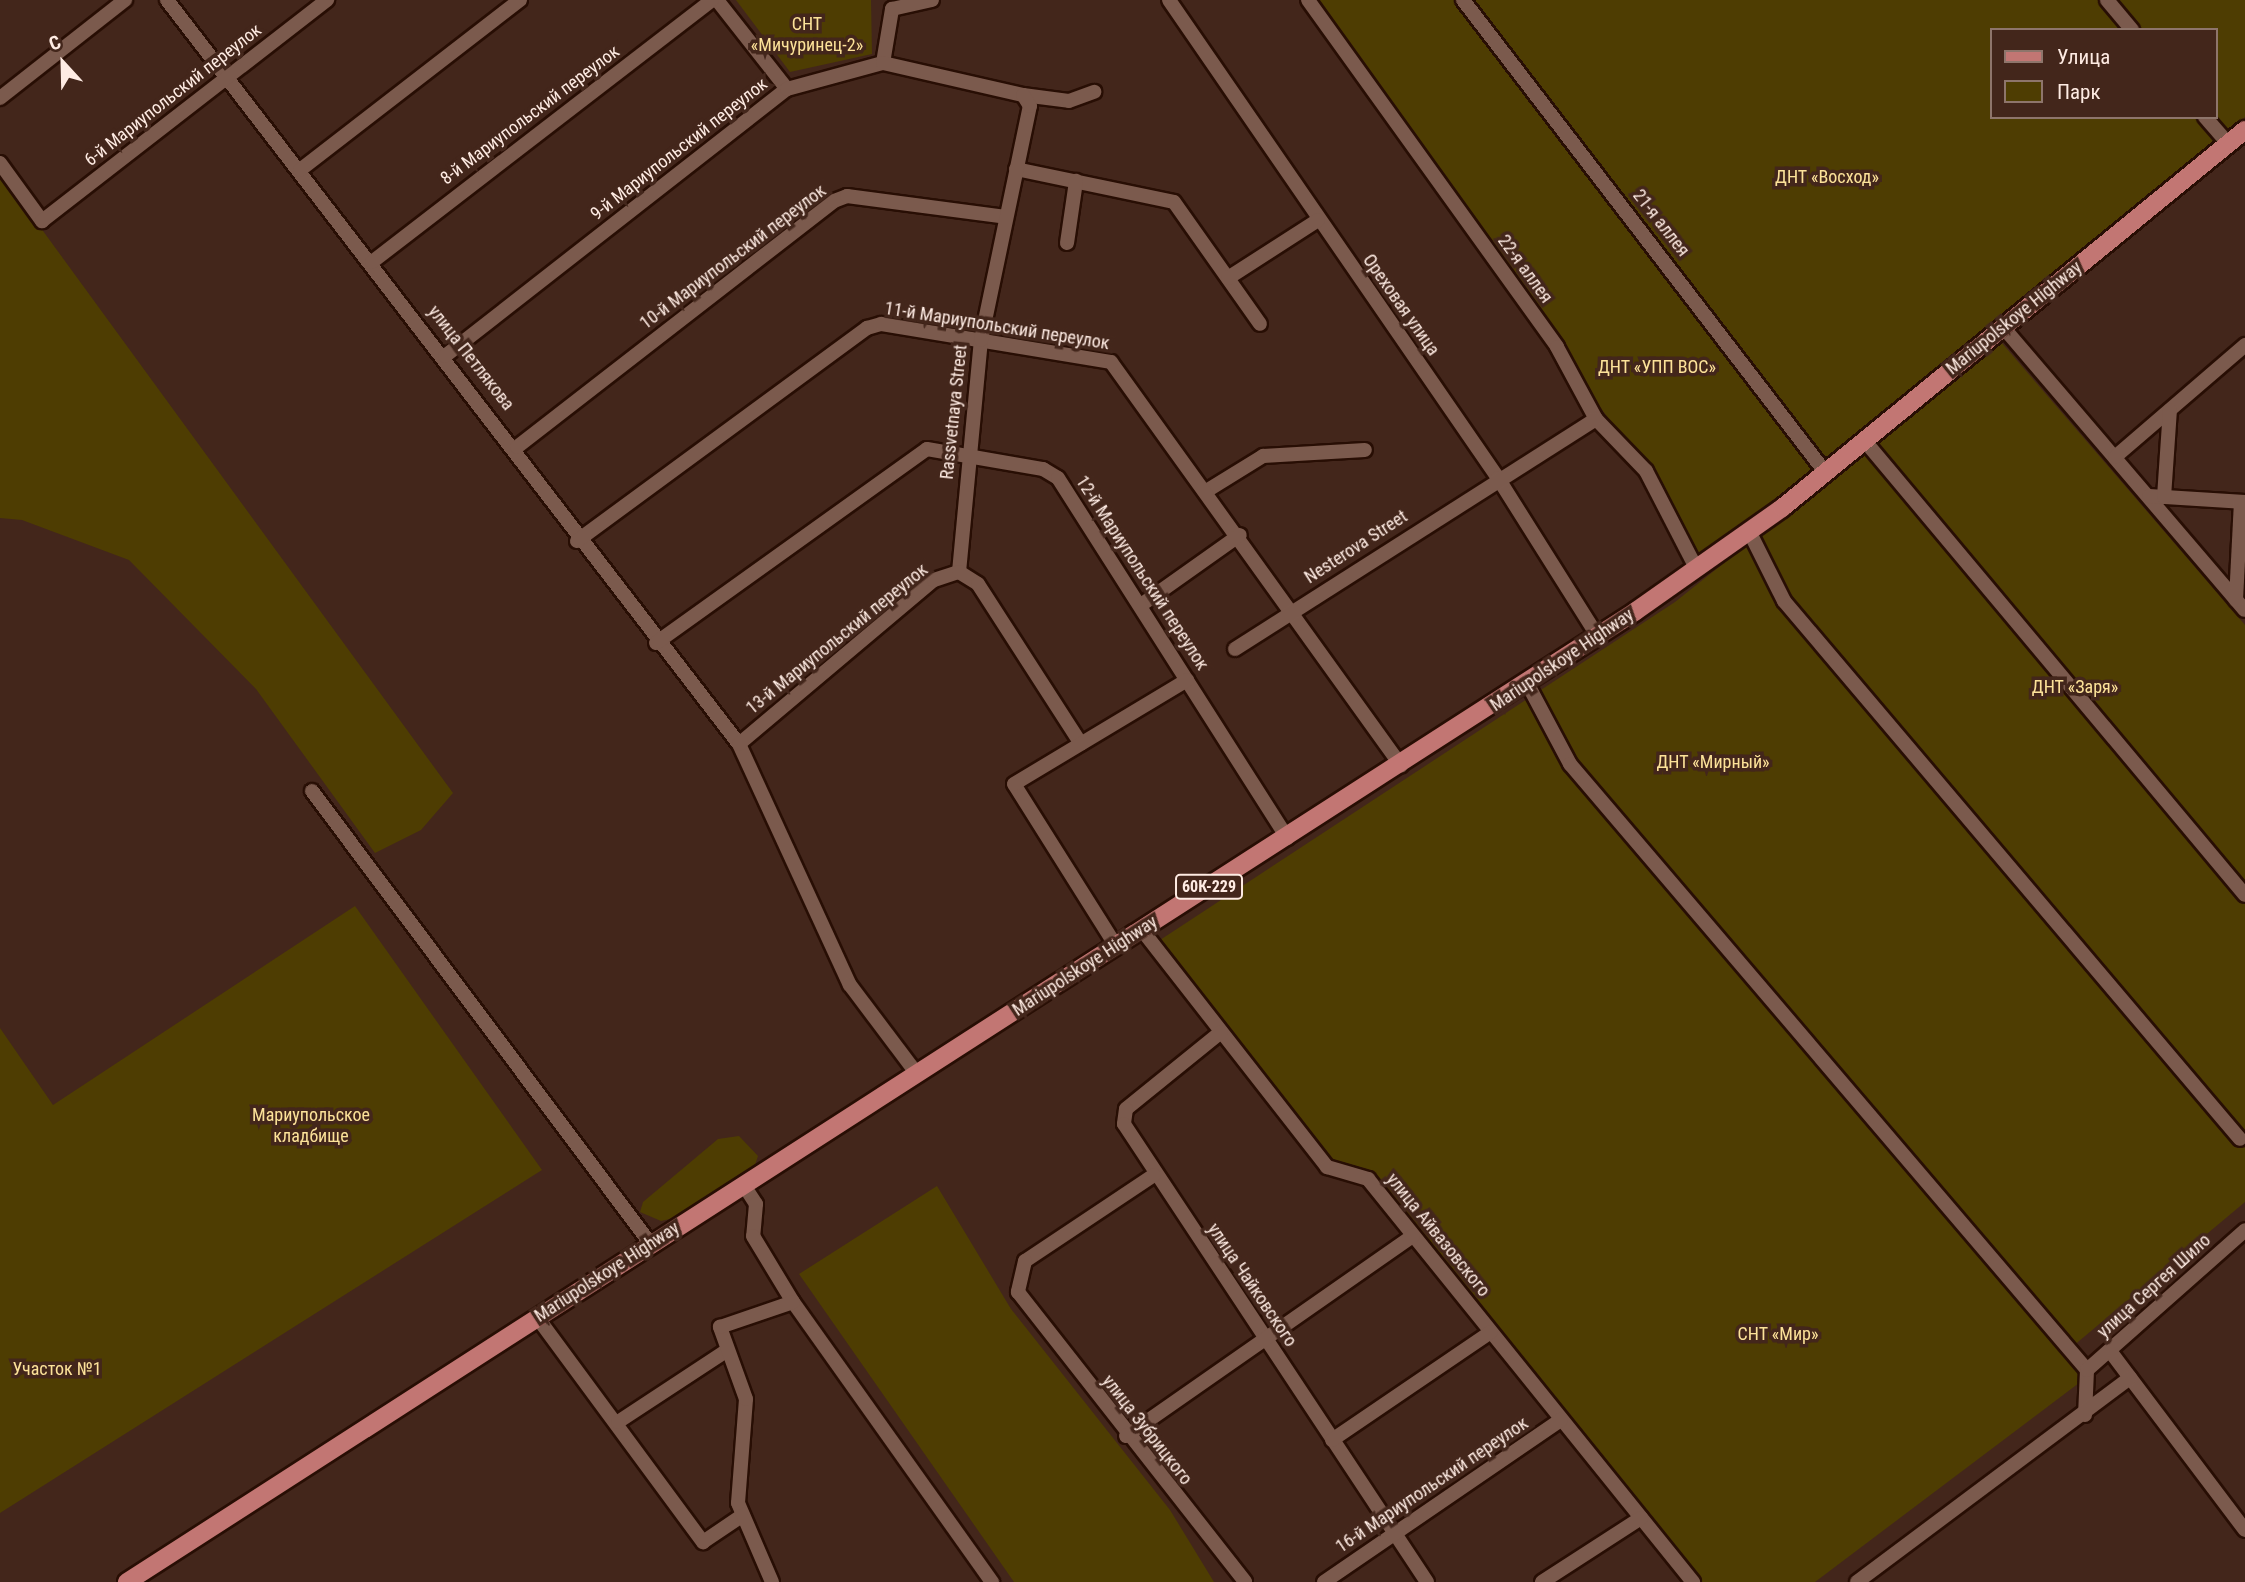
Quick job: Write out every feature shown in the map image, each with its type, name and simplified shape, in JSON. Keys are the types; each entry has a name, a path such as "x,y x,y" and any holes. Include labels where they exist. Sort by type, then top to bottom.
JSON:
{"main road":[{"name":"Mariupolskoye Highway","path":"127,1582 650,1243 1401,766 1696,568 1825,472 2003,327 2225,140 2245,130"}],"street":[{"path":"0,98 125,0"},
{"name":"улица Петлякова","path":"167,0 517,447 577,541 739,744 850,985 917,1074"},
{"name":"6-й Мариупольский переулок","path":"0,163 42,221 327,0"},
{"path":"300,170 520,0"},
{"path":"715,0 787,89"},
{"name":"8-й Мариупольский переулок","path":"372,261 715,0"},
{"path":"883,62 892,9 932,0"},
{"name":"Ореховая улица","path":"1169,0 1498,478 1597,635"},
{"name":"22-я аллея","path":"1308,0 1557,346 1596,419 1646,471 1696,568"},
{"name":"21-я аллея","path":"1463,0 1825,472"},
{"path":"2107,0 2130,28"},
{"name":"9-й Мариупольский переулок","path":"445,356 787,89 883,62 1023,95 1069,101 1094,92"},
{"name":"Rassvetnaya Street","path":"960,572 967,452 981,340 1030,106 1023,95"},
{"path":"2207,119 2225,140"},
{"path":"1016,169 1174,202 1260,324"},
{"path":"1068,243 1076,181"},
{"name":"10-й Мариупольский переулок","path":"517,447 834,201 847,196 1006,217"},
{"path":"1228,278 1318,220"},
{"name":"11-й Мариупольский переулок","path":"577,541 867,328 881,324 1111,362 1208,489 1401,766"},
{"path":"2003,327 2115,457 2156,497 2241,605"},
{"path":"2115,457 2245,345"},
{"path":"2156,497 2170,410"},
{"name":"Nesterova Street","path":"1235,649 1498,478 1596,419"},
{"path":"1864,440 2245,895"},
{"name":"12-й Мариупольский переулок","path":"656,643 891,480 911,457 927,449 967,452 1058,478 1287,838"},
{"path":"1208,489 1263,456 1364,450"},
{"path":"2156,497 2243,502 2241,605"},
{"path":"1749,531 1784,601 2240,1139"},
{"path":"1141,605 1240,535"},
{"path":"960,572 978,584 1081,744"},
{"name":"13-й Мариупольский переулок","path":"739,744 934,580 960,572"},
{"path":"1116,946 1014,784 1187,680"},
{"path":"1527,683 1570,764 2087,1370 2085,1415"},
{"path":"312,791 650,1243"},
{"name":"улица Айвазовского","path":"1142,930 1327,1167 1368,1180 1693,1582"},
{"name":"улица Чайковского","path":"1221,1032 1126,1109 1124,1124 1154,1175 1264,1335 1427,1582"},
{"name":"улица Зубрицкого","path":"1154,1175 1025,1261 1017,1277 1022,1300 1126,1436 1245,1582"},
{"path":"743,1184 755,1204 753,1236 793,1302 987,1580"},
{"name":"улица Сергея Шило","path":"2087,1370 2245,1230"},
{"path":"1126,1436 1264,1335 1413,1236"},
{"path":"772,1582 738,1503 746,1399 726,1351 720,1327 793,1302"},
{"path":"537,1317 618,1422 703,1542 743,1515"},
{"path":"1332,1440 1491,1332"},
{"path":"618,1422 726,1351"},
{"path":"2110,1351 2245,1530"},
{"path":"1857,1582 2085,1415 2130,1378"},
{"name":"16-й Мариупольский переулок","path":"1324,1582 1562,1420"},
{"path":"1542,1582 1641,1518"}],"green space":[{"name":"СНТ «Мичуринец-2»","path":"736,0 871,0 872,54 790,72"},
{"name":"ДНТ «Восход»","path":"1308,0 2245,0 2245,117 1825,462 1692,561 1646,471"},
{"path":"0,172 453,793 421,830 375,853 256,689 129,560 22,520 0,518"},
{"path":"2001,342 2245,625 2245,1202 2066,1352 2083,1380 1815,1582 1699,1582 1368,1178 1328,1166 1157,942 1675,602"},
{"name":"Мариупольское кладбище","path":"355,906 542,1170 0,1513 0,1028 53,1105"},
{"path":"739,1136 758,1156 755,1165 674,1218 661,1221 640,1212 643,1202 718,1139"},
{"path":"937,1186 1011,1309 1170,1510 1214,1582 1014,1582 799,1274"}],"park label":[{"name":"ДНТ «УПП ВОС»","path":"1657,367"},
{"name":"ДНТ «Заря»","path":"2075,687"},
{"name":"ДНТ «Мирный»","path":"1713,762"},
{"name":"СНТ «Мир»","path":"1778,1334"},
{"name":"Участок №1","path":"57,1369"}]}
